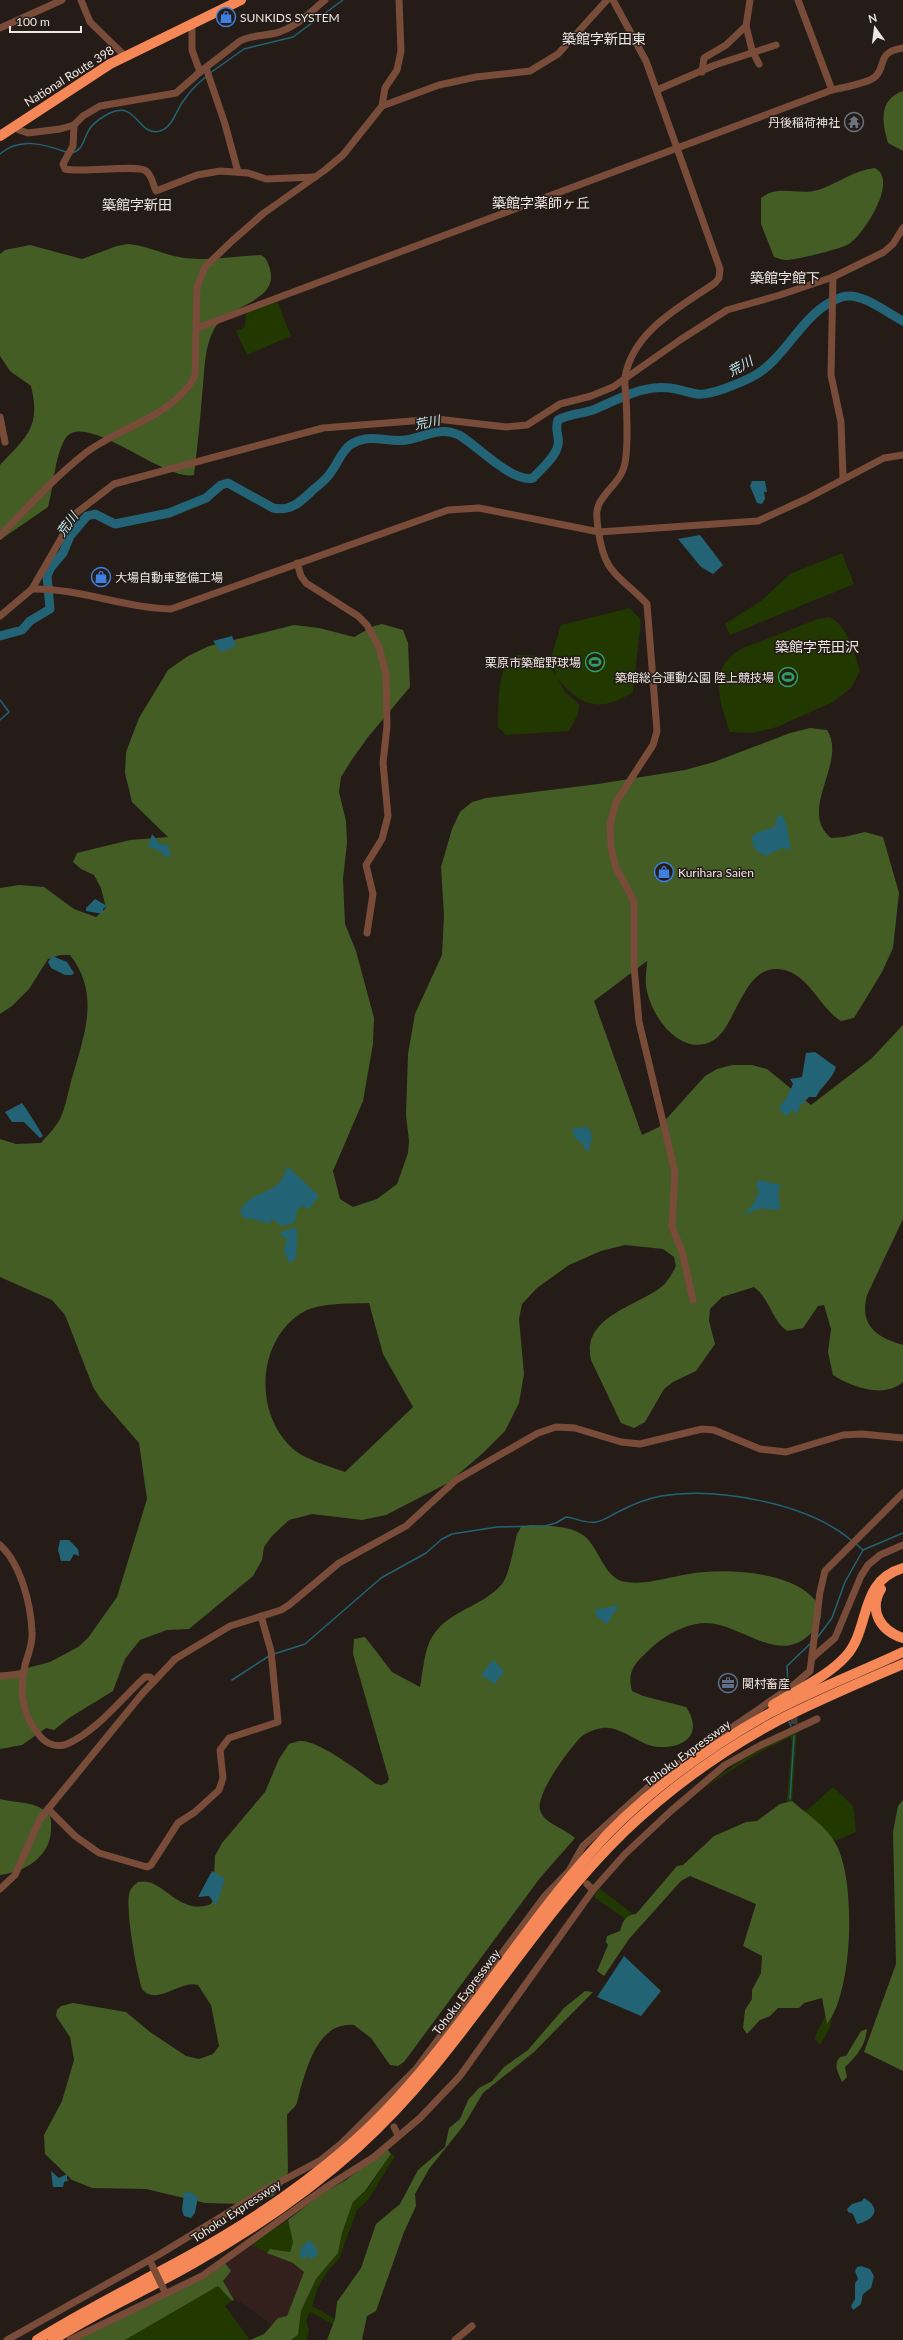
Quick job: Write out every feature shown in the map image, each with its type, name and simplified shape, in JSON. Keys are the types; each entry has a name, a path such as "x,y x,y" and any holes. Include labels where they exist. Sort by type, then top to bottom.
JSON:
{"highway":[{"name":"National Route 398","path":"0,136 125,56 241,0"},
{"path":"700,1758 760,1713 834,1668 847,1655 856,1640 866,1606 874,1590 884,1577 903,1568"},
{"path":"903,1573 894,1576 884,1585 876,1604 876,1611 882,1626 895,1635 903,1638"},
{"name":"Tohoku Expressway","path":"37,2340 236,2228 280,2199 353,2143 392,2103 434,2055 562,1886 592,1850 643,1802 700,1758 769,1714 828,1685 903,1652"},
{"name":"Tohoku Expressway","path":"53,2340 240,2235 325,2176 383,2123 441,2060 557,1906 592,1866 644,1814 705,1767 744,1740 776,1722 903,1664"},
{"path":"866,1680 903,1667"}],"street":[{"path":"0,28 62,0"},
{"path":"81,0 90,22 125,56"},
{"path":"18,124 20,130 28,133 47,132 74,125 83,116 100,106 176,93 206,72 233,46 246,38 277,33 290,28 325,0"},
{"path":"0,536 84,455 173,403 188,389 195,376 197,328 196,287 205,267 264,213 316,177 343,155 382,106 385,88 397,70 401,51 399,0"},
{"path":"382,106 439,85 476,77 530,71 558,54 607,0"},
{"path":"613,0 639,46 657,90 720,269 719,278 650,330 637,349 625,378 626,456 622,475 601,502 596,512 603,555 608,567 618,579 634,590 647,604 657,731 653,745 616,802 610,825 611,847 616,868 634,901 634,966 639,1022 675,1172 672,1227 682,1251 693,1300"},
{"path":"750,0 746,26 759,64"},
{"path":"798,0 832,90"},
{"path":"192,24 192,50 206,72 226,124 238,172"},
{"path":"702,72 704,58 726,45 746,26"},
{"path":"657,90 702,72 715,65 776,45"},
{"path":"197,328 832,90 873,79 878,73 882,59 890,52 903,48"},
{"path":"74,125 75,134 70,152 63,164 65,169 145,170 149,174 156,191 197,175 220,171 238,172 266,179 316,177"},
{"path":"0,616 32,590 75,514 114,484 124,480 169,471 323,428 437,419 506,427 526,425 560,404 602,393 727,310 780,296 833,277 884,252 893,244 903,228"},
{"path":"833,277 831,299 831,375 841,422 843,478"},
{"path":"0,417 5,442"},
{"path":"32,590 40,589 149,608 171,609 434,515 460,508 479,508 599,532 758,521 806,499 843,478 884,458 903,454"},
{"path":"297,564 301,576 306,583 358,616 367,626 379,647 386,674 387,726 383,763 388,816 382,839 366,865 373,894 367,933"},
{"path":"0,1888 16,1875 40,1819 154,1681 174,1659 230,1626 289,1605 339,1563 406,1526 456,1480 538,1433 556,1427 575,1428 621,1442 640,1444 702,1429 714,1430 760,1449 786,1452 843,1435 862,1434 903,1438"},
{"path":"7,2340 149,2262 259,2193 321,2160 342,2144 378,2110 416,2069 544,1897 569,1871 583,1846 656,1780 791,1687 810,1671 820,1592 825,1571 903,1493"},
{"path":"0,1545 10,1556 18,1574 31,1626 31,1642 23,1674 23,1702 30,1722 45,1742 60,1746 74,1740 104,1719 145,1677 150,1677 154,1681"},
{"path":"813,1656 830,1644 841,1629 861,1576 868,1565 880,1555 903,1545"},
{"path":"48,1809 74,1836 98,1853 149,1867 157,1859 178,1823 195,1812 219,1790 223,1778 220,1757 223,1744 229,1738 278,1722 271,1651 261,1616"},
{"path":"0,1676 23,1674"},
{"path":"70,2340 165,2292 202,2276 325,2188 374,2157 398,2135 432,2108 460,2076 593,1890 656,1826 725,1765 795,1726 817,1719"},
{"path":"587,1884 593,1890"},
{"path":"394,2127 398,2135"},
{"path":"149,2262 165,2292"},
{"path":"455,2340 472,2326"}],"shaded area":[{"path":"251,2244 267,2253 293,2263 304,2272 287,2316 278,2318 272,2325 240,2302 234,2300 223,2281 231,2271 225,2263"}],"green space":[{"path":"903,91 903,151 888,143 884,127 884,112 889,100"},
{"path":"875,168 881,174 883,184 877,207 863,230 849,244 791,260 774,257 761,224 761,198 768,194 782,191 803,192 818,190 860,171"},
{"path":"128,244 141,246 173,256 199,259 261,255 266,259 270,269 271,280 267,289 261,296 232,312 216,326 212,334 205,360 194,475 181,474 164,468 106,439 89,433 75,432 65,439 61,447 56,464 48,507 0,540 0,465 18,446 29,430 33,421 34,400 31,386 10,371 0,356 0,254 5,250 30,245 82,259 117,246"},
{"path":"277,301 291,336 247,355 236,331 245,327 246,313"},
{"path":"842,553 854,584 730,635 725,624 761,601 790,574"},
{"path":"630,608 641,620 633,692 611,703 592,704 583,701 574,695 557,678 565,692 579,704 578,714 569,731 506,735 498,727 500,686 505,666 511,659 518,655 541,656 551,666 556,677 552,654 561,625"},
{"name":"築館総合運動公園 陸上競技場","path":"829,617 841,626 853,648 858,664 860,671 851,688 833,702 777,727 753,733 730,732 722,708 719,685 720,674 724,665 732,656 743,648 818,619"},
{"path":"382,624 403,630 408,643 410,687 368,737 341,777 339,792 346,821 347,843 343,879 345,924 356,951 374,1018 373,1044 363,1101 333,1171 340,1199 353,1207 377,1199 397,1184 408,1153 409,1141 406,1115 408,1054 415,1014 442,955 444,915 441,867 452,829 460,812 472,802 486,798 598,784 685,770 714,762 790,733 810,728 827,730 832,743 832,756 820,800 819,814 822,827 831,838 844,837 865,832 883,837 899,893 893,948 882,972 854,1018 841,1021 826,1008 805,982 788,971 777,969 765,971 755,978 747,988 727,1025 720,1034 712,1041 700,1045 689,1044 678,1038 668,1030 660,1020 648,996 646,982 647,961 594,1001 642,1135 659,1127 705,1076 717,1069 732,1065 752,1065 767,1069 811,1105 871,1059 903,1025 903,1219 867,1295 865,1306 868,1322 872,1329 885,1338 903,1345 903,1382 886,1390 877,1390 849,1384 833,1375 828,1352 831,1329 824,1305 818,1306 803,1328 787,1331 777,1321 764,1297 754,1287 722,1297 710,1309 709,1321 715,1344 696,1371 673,1382 664,1389 645,1422 634,1428 621,1423 591,1360 590,1346 594,1334 612,1315 663,1286 676,1266 674,1257 663,1249 625,1245 601,1251 569,1265 537,1288 522,1304 519,1319 524,1374 519,1403 505,1431 483,1453 448,1483 386,1515 362,1520 312,1514 289,1520 272,1536 264,1547 262,1560 253,1576 189,1629 167,1630 140,1640 125,1659 113,1691 69,1718 54,1730 46,1728 22,1745 0,1749 0,1675 50,1662 78,1647 88,1638 117,1597 147,1499 139,1443 100,1398 93,1387 65,1315 52,1300 0,1277 0,1139 16,1144 41,1143 60,1119 85,1031 87,1000 85,985 79,970 70,955 60,955 48,959 29,989 12,1006 0,1014 0,888 19,885 44,887 74,909 96,917 106,908 101,888 94,875 81,869 73,862 77,853 130,840 168,837 132,802 125,773 126,752 139,718 168,670 188,656 209,646 294,625 319,628 354,637 374,626","holes":["369,1303 383,1354 413,1407 345,1472 307,1458 297,1452 283,1438 273,1421 267,1402 266,1382 268,1362 274,1344 285,1327 300,1314 315,1307"]},
{"path":"530,1525 571,1529 583,1535 589,1540 612,1575 618,1580 626,1582 650,1582 689,1574 719,1571 753,1573 771,1576 800,1588 811,1596 819,1605 821,1610 820,1619 816,1628 808,1636 796,1643 784,1646 758,1640 718,1625 705,1623 697,1624 673,1632 666,1636 638,1660 631,1673 630,1679 632,1691 643,1696 686,1707 693,1724 689,1737 677,1745 669,1747 652,1746 623,1732 609,1728 593,1730 584,1734 580,1738 554,1772 543,1793 540,1803 540,1810 546,1819 575,1838 540,1878 404,2062 398,2066 390,2065 371,2038 354,2025 342,2026 332,2030 324,2036 312,2055 296,2105 287,2115 288,2172 285,2181 273,2196 242,2204 205,2203 146,2189 92,2188 72,2180 45,2154 44,2135 62,2101 74,2060 70,2037 56,2016 57,2010 61,2006 73,2003 126,2012 150,2032 186,2056 199,2059 213,2054 219,2046 211,2005 198,1985 191,1984 154,1995 148,1994 142,1989 134,1956 130,1927 128,1903 131,1889 138,1882 147,1882 155,1885 189,1905 199,1907 211,1904 213,1900 215,1856 222,1843 265,1792 279,1759 289,1744 301,1741 309,1742 329,1751 361,1772 376,1784 381,1785 387,1783 389,1779 353,1654 354,1639 365,1637 392,1672 420,1687 425,1655 432,1637 439,1628 456,1614 485,1598 502,1584 509,1568 517,1534 521,1527"},
{"path":"797,1730 792,1801 787,1802 792,1741 790,1737 758,1753 704,1788 749,1756"},
{"path":"833,1787 853,1806 856,1832 835,1841 823,1827 805,1812"},
{"path":"0,1799 26,1803 45,1810 51,1818 51,1830 50,1840 46,1848 34,1862 27,1867 0,1875"},
{"path":"903,1800 903,2071 864,2052 896,1964 893,1832 898,1806"},
{"path":"792,1801 817,1822 833,1839 843,1863 847,1885 849,1937 847,1964 836,2009 827,2024 822,1998 804,2003 799,2008 778,2008 770,2016 760,2020 747,2034 743,2028 745,2010 752,1999 752,1990 761,1973 762,1956 743,1946 756,1904 690,1876 681,1881 629,1939 604,1976 597,1971 608,1945 606,1942 607,1936 620,1931 625,1919 636,1914 677,1866 683,1865 714,1836 746,1822 757,1821 780,1804"},
{"path":"599,1888 633,1914 625,1919 594,1897"},
{"path":"585,1991 593,1992 534,2052 483,2093 464,2125 429,2169 415,2194 416,2206 404,2232 376,2311 367,2316 362,2340 327,2340 335,2319 337,2302 361,2268 376,2224 400,2204 418,2170 445,2147 449,2128 460,2119 468,2100 479,2088 492,2081 504,2067 528,2050 564,2008"},
{"path":"825,2015 827,2024 832,2018 830,2027 820,2045 815,2039"},
{"path":"867,2029 865,2040 860,2050 845,2067 847,2077 842,2082 837,2069 838,2060 840,2057 846,2056 861,2031"},
{"path":"387,2149 391,2154 365,2191 353,2202 342,2233 338,2253 316,2279 301,2311 298,2335 291,2340 250,2340 264,2334 278,2318 287,2316 304,2272 293,2263 267,2253 270,2249 290,2252 293,2242 288,2220 324,2192 346,2180"},
{"path":"391,2154 395,2156 368,2200 357,2210 339,2259 330,2268 318,2287 312,2306 335,2319 333,2324 310,2312 306,2320 309,2330 307,2340 292,2340 298,2335 301,2311 316,2279 338,2253 342,2233 353,2202 366,2191"},
{"path":"288,2220 293,2242 290,2252 270,2249 267,2253 251,2244"},
{"path":"225,2263 231,2271 223,2281 234,2300 232,2301 218,2286 125,2340 73,2340"},
{"path":"218,2286 232,2301 225,2306 250,2340 125,2340"}],"water":[{"path":"752,481 765,481 767,492 764,492 765,499 762,504 757,503 750,486"},
{"path":"700,535 723,565 713,574 701,567 678,539"},
{"path":"232,636 236,646 221,652 213,641"},
{"path":"781,813 786,823 791,850 782,848 765,856 755,849 751,837 761,831 775,827 776,820"},
{"path":"152,834 160,844 169,845 169,851 171,854 168,858 156,849 148,847"},
{"path":"95,899 107,906 103,909 103,914 86,911 86,908"},
{"path":"52,956 67,962 74,973 72,975 65,975 51,968 48,962"},
{"path":"815,1052 836,1067 835,1071 816,1097 809,1097 800,1106 797,1114 792,1110 787,1116 782,1113 779,1107 786,1099 793,1084 790,1079 802,1077 806,1053"},
{"path":"22,1103 43,1136 40,1138 24,1122 12,1122 5,1112"},
{"path":"588,1127 592,1136 589,1151 585,1150 582,1142 575,1139 572,1128"},
{"path":"287,1166 319,1196 309,1209 303,1206 298,1209 294,1223 282,1226 272,1219 269,1224 250,1218 245,1219 240,1212 245,1204 250,1199 278,1184 283,1177"},
{"path":"759,1180 781,1185 778,1192 780,1210 758,1209 744,1216 754,1203 759,1191 756,1185"},
{"path":"296,1227 296,1256 295,1259 289,1263 284,1251 287,1239 279,1233"},
{"path":"60,1540 69,1540 78,1549 79,1556 74,1554 70,1561 61,1561 58,1550"},
{"path":"619,1605 607,1624 597,1617 595,1610"},
{"path":"493,1660 504,1671 495,1684 481,1675"},
{"path":"212,1871 225,1879 216,1906 209,1896 198,1897"},
{"path":"624,1956 661,1991 641,2016 597,1997"},
{"path":"51,2171 59,2178 67,2174 67,2179 69,2180 64,2182 63,2187 53,2187"},
{"path":"190,2192 198,2197 195,2213 191,2218 184,2216 182,2210 184,2193"},
{"path":"864,2198 873,2206 874,2213 868,2220 857,2224 853,2214 848,2212 847,2209 852,2204 862,2201"},
{"path":"309,2240 316,2247 318,2254 311,2260 309,2256 303,2259 300,2256 301,2248"},
{"path":"861,2266 870,2269 874,2276 871,2288 863,2294 861,2304 853,2310 851,2306 855,2299 855,2283 858,2279 855,2271 857,2267"}],"waterway":[{"path":"210,73 244,49 293,37 343,0"},
{"path":"72,153 82,146 88,131 95,123 108,114 119,110 126,111 132,115 147,129 153,131 160,131 164,129 171,122 189,93 207,76"},
{"path":"0,154 15,145 23,144 40,145 66,152"},
{"name":"荒川","path":"0,636 22,630 30,621 50,609 47,576 51,567 63,553 70,536 87,516 95,514 115,524 169,513 206,498 221,485 228,483 273,508 280,509 291,507 323,481 329,475 344,451 357,441 371,438 399,441 438,432 459,435 515,475 525,478 533,478 544,467 557,449 558,420 566,416 593,410 645,389 666,388 703,394 717,391 752,377 765,369 776,358 816,312 828,303 842,297 857,297 865,300 903,321"},
{"path":"0,700 9,712 0,720"},
{"path":"274,1654 305,1644 381,1578 426,1553 442,1539 452,1534 497,1527 545,1526 556,1523 566,1517 588,1522 596,1522 633,1505 655,1497 683,1494 708,1494 734,1496 787,1508 811,1517 833,1528 852,1541"},
{"path":"817,1638 832,1618 845,1582 863,1550 903,1533"},
{"path":"855,1543 863,1550"},
{"path":"788,1685 787,1666 811,1643"},
{"path":"232,1680 269,1656"},
{"path":"789,1722 791,1726"},
{"path":"790,1799 794,1736"}],"tunnel":[{"path":"794,1710 794,1724"}],"place":[{"name":"SUNKIDS SYSTEM","path":"226,17"},
{"name":"丹後稲荷神社","path":"854,122"},
{"name":"大場自動車整備工場","path":"101,577"},
{"name":"栗原市築館野球場","path":"595,662"},
{"name":"築館総合運動公園 陸上競技場","path":"788,677"},
{"name":"Kurihara Saien","path":"664,872"},
{"name":"関村畜産","path":"728,1683"}],"district":[{"name":"築館字新田東","path":"604,38"},
{"name":"築館字薬師ヶ丘","path":"541,202"},
{"name":"築館字新田","path":"137,204"},
{"name":"築館字館下","path":"785,277"},
{"name":"築館字荒田沢","path":"817,646"}]}
